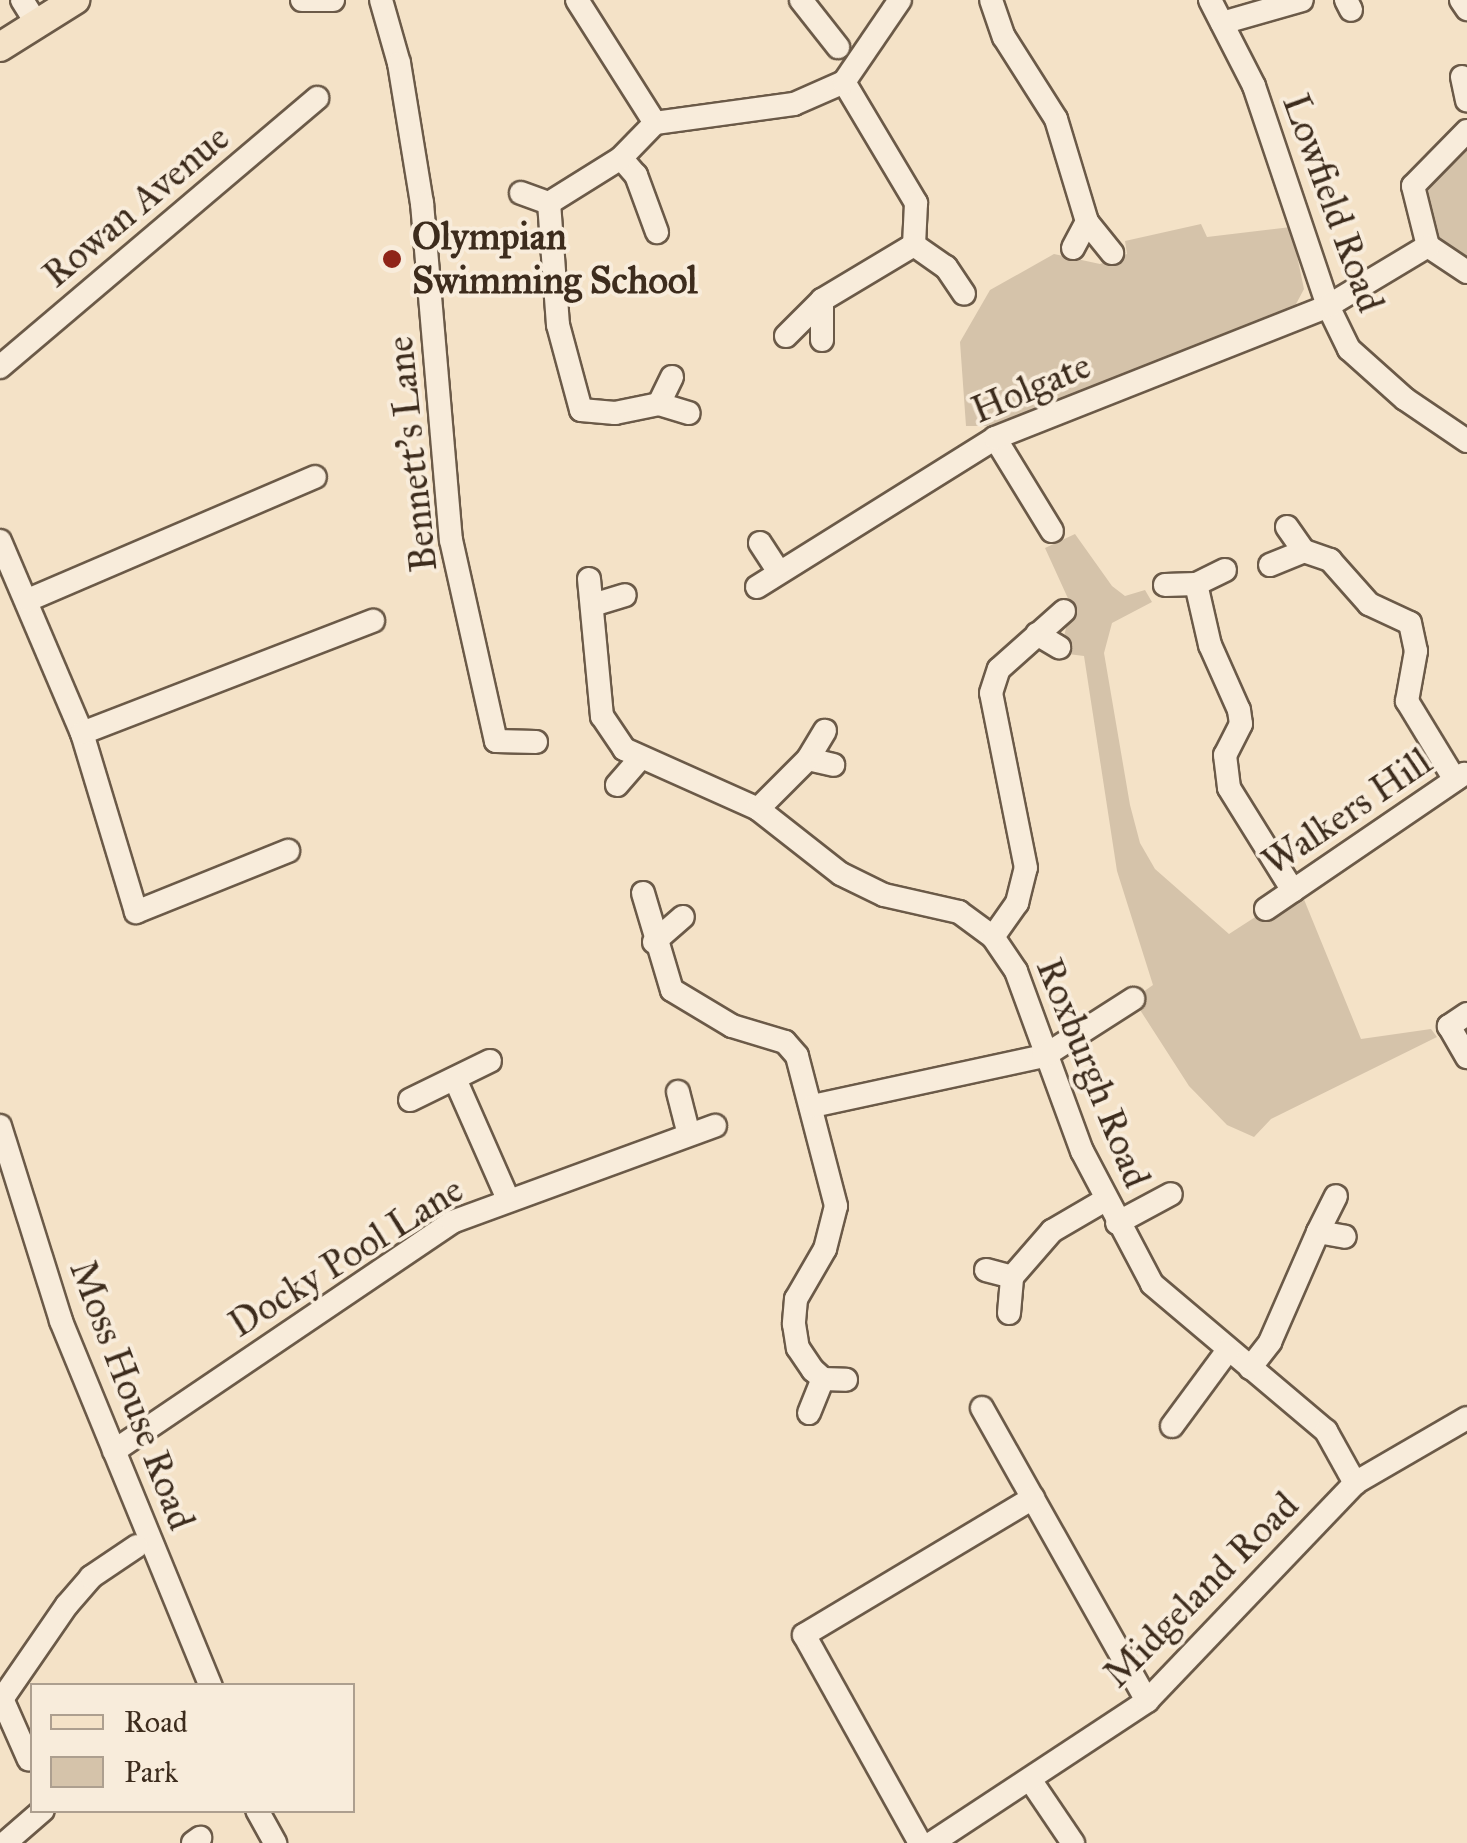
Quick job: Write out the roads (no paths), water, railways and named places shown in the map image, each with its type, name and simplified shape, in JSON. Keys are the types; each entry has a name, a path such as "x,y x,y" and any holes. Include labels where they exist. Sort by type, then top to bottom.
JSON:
{"main road":[{"path":"0,47 30,12 75,0"}],"street":[{"path":"302,0 333,0"},
{"name":"Bennett's Lane","path":"381,0 399,63 422,204 451,540 496,741 536,742"},
{"path":"577,0 655,123"},
{"path":"801,0 838,47"},
{"path":"521,194 549,203 621,158 655,123 794,104 844,82 900,0"},
{"path":"992,0 1004,37 1056,119 1087,222 1112,253"},
{"name":"Lowfield Road","path":"1210,0 1254,86 1328,306 1349,349 1405,400 1467,440"},
{"path":"1222,23 1302,0"},
{"path":"1460,0 1467,9"},
{"path":"844,82 908,184 916,203 914,245"},
{"name":"Rowan Avenue","path":"0,367 317,98"},
{"path":"1467,131 1416,178 1428,246 1467,272"},
{"path":"621,158 636,176 657,232"},
{"path":"549,203 558,325 581,410 615,413 659,404 689,412"},
{"path":"1073,248 1087,222"},
{"path":"914,245 946,266 964,294"},
{"path":"786,336 822,300 914,245"},
{"name":"Holgate","path":"756,587 995,438 1328,306 1428,246"},
{"path":"822,300 822,340"},
{"path":"659,404 672,377"},
{"path":"995,438 1052,531"},
{"path":"28,600 315,477"},
{"path":"1288,527 1304,551 1330,560 1369,604 1410,622 1416,652 1407,700 1461,776"},
{"path":"0,541 82,733 136,912 288,850"},
{"path":"760,544 779,572"},
{"path":"1270,566 1304,551"},
{"path":"1166,585 1196,584 1225,570"},
{"path":"589,578 596,604 602,716 639,760 617,785"},
{"path":"1196,584 1210,645 1239,710 1240,724 1225,755 1229,788 1293,891"},
{"path":"596,604 625,595"},
{"path":"993,936 1017,903 1026,868 991,692 999,669 1064,611"},
{"path":"82,733 372,621"},
{"path":"1036,634 1059,647"},
{"path":"758,809 808,759 825,731"},
{"path":"808,759 833,765"},
{"name":"Roxburgh Road","path":"639,760 698,777 758,809 840,874 884,895 958,912 993,936 1016,970 1044,1056 1105,1200 1163,1298 1326,1432 1355,1483"},
{"name":"Walkers Hill","path":"1266,909 1461,776"},
{"path":"643,893 654,942 672,990 732,1026 791,1047 812,1106 834,1186 835,1226 794,1312 798,1348 834,1379 809,1413"},
{"path":"654,942 683,916"},
{"path":"812,1106 1044,1056 1133,999"},
{"path":"1467,1014 1449,1026 1467,1057"},
{"path":"410,1100 490,1061"},
{"path":"454,1078 508,1199"},
{"path":"678,1092 688,1131"},
{"name":"Moss House Road","path":"0,1126 61,1321 210,1683"},
{"name":"Docky Pool Lane","path":"114,1451 452,1222 688,1131 715,1126"},
{"path":"1117,1223 1171,1194"},
{"path":"1250,1368 1270,1342 1336,1196"},
{"path":"1010,1313 1012,1277 1060,1225 1105,1200"},
{"path":"1318,1232 1345,1237"},
{"path":"986,1270 1012,1277"},
{"path":"1172,1426 1228,1350"},
{"path":"982,1408 1147,1702"},
{"name":"Midgeland Road","path":"932,1843 1147,1702 1355,1483 1467,1418"},
{"path":"920,1843 804,1634 1033,1498"},
{"path":"29,1760 1,1702 66,1605 91,1578 137,1546"},
{"path":"1031,1781 1072,1843"},
{"path":"5,1843 40,1813"},
{"path":"259,1813 275,1843"}],"place":[{"name":"Olympian Swimming School","path":"392,259"}]}
